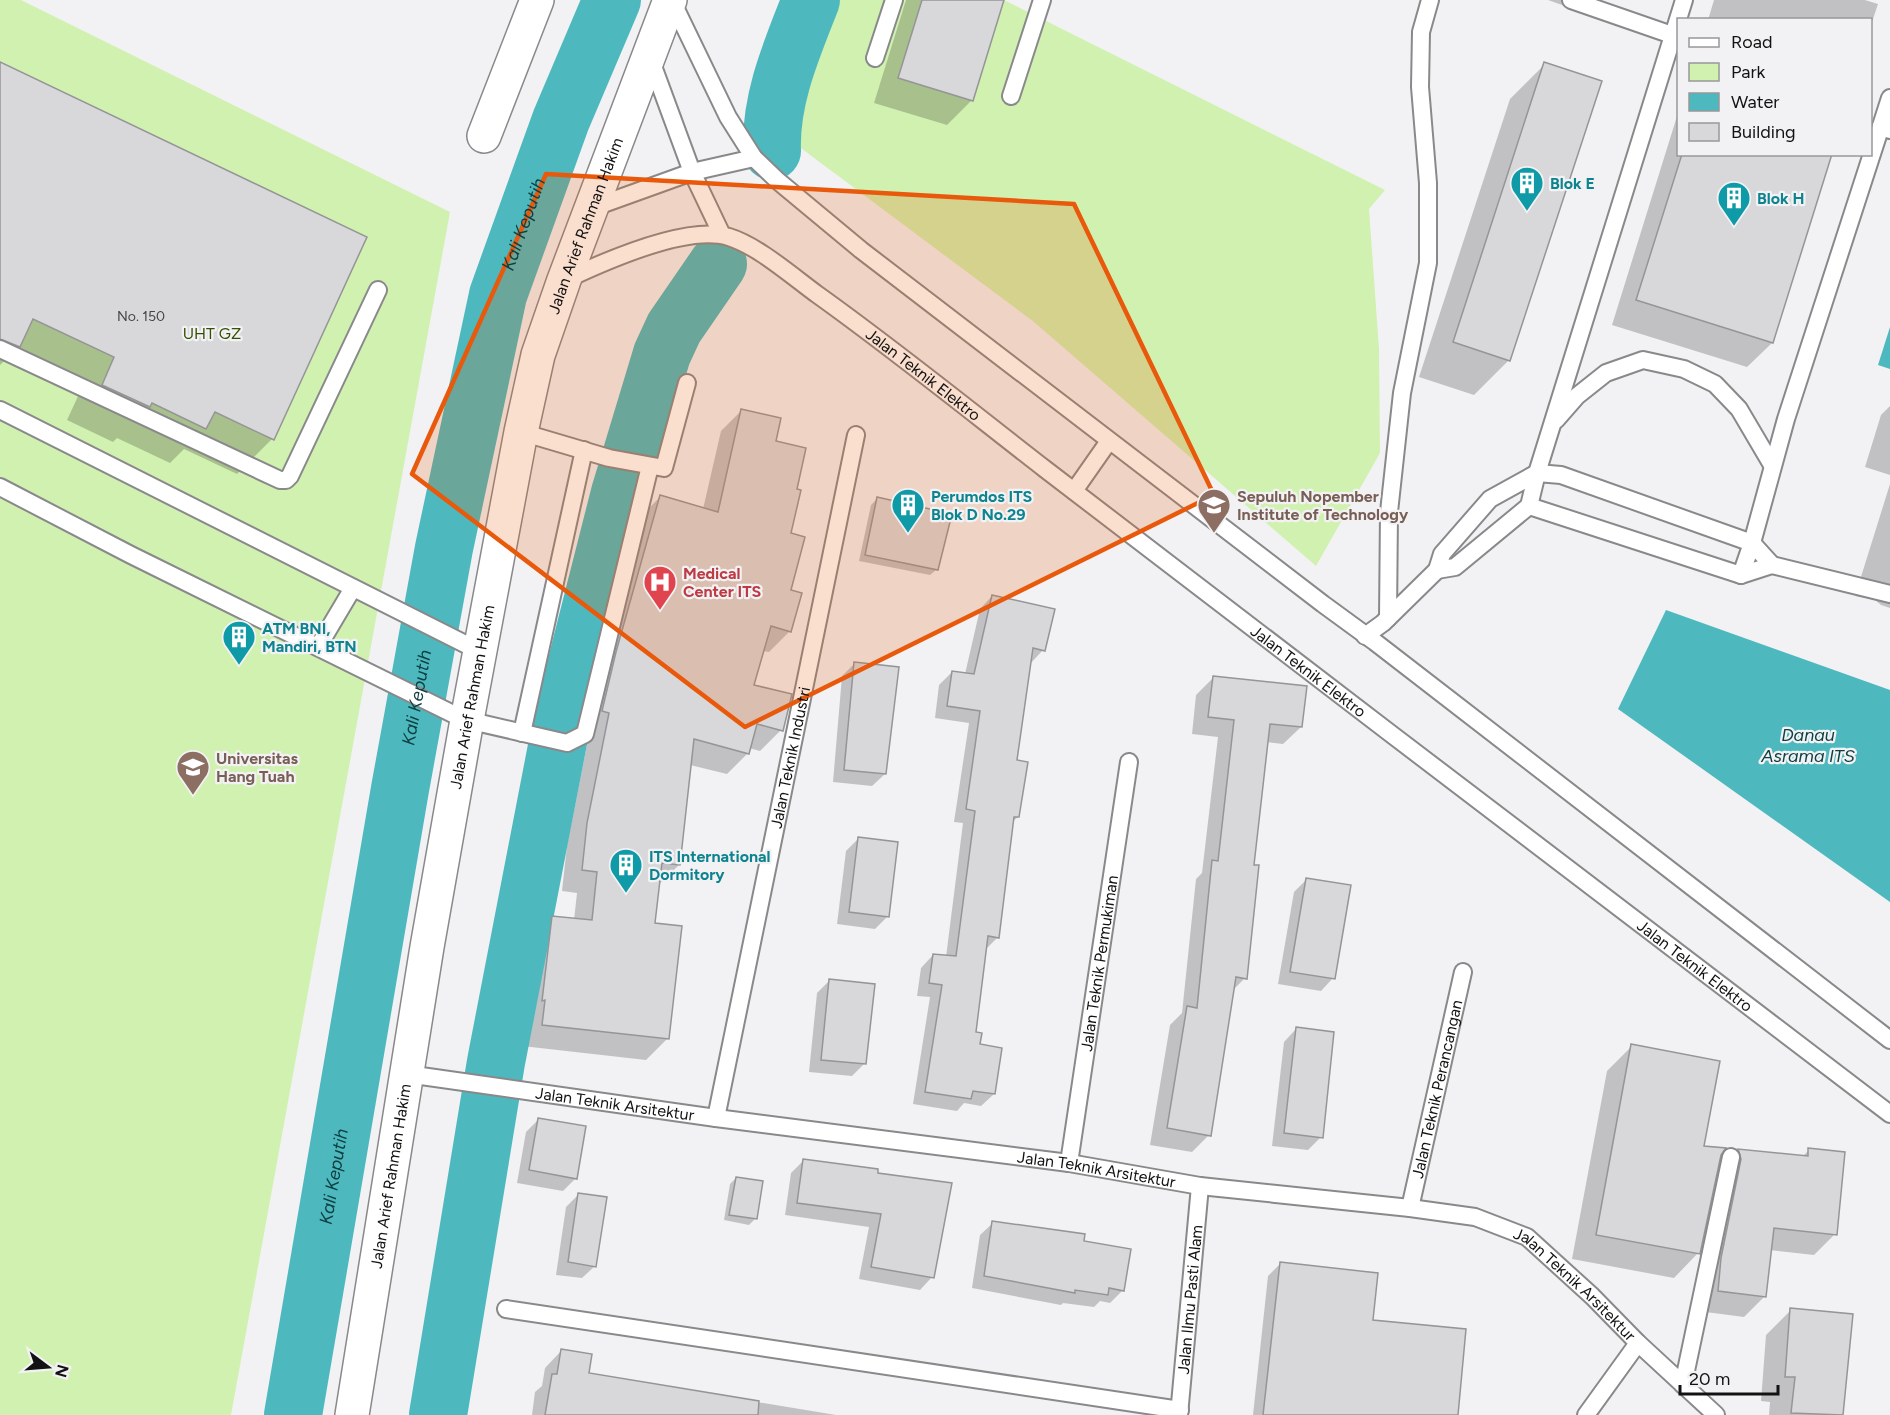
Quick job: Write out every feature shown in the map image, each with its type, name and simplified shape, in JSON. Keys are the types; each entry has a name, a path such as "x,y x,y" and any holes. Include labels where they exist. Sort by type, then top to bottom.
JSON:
{"main road":[{"path":"484,136 537,0"},
{"name":"Jalan Arief Rahman Hakim","path":"352,1415 461,718 538,355 564,280 671,0"}],"lane":[{"path":"671,0 728,117 754,158 778,181 861,250 1888,1036"},
{"path":"875,58 894,0"},
{"path":"1011,96 1042,0"},
{"path":"1386,620 1389,512 1402,393 1428,263 1428,183 1420,87 1421,32 1430,0"},
{"path":"1571,0 1672,35"},
{"path":"1678,18 1684,0"},
{"path":"1437,570 1455,567 1529,506 1551,426 1677,20"},
{"path":"649,56 692,172 722,235"},
{"path":"1741,575 1752,543 1772,465 1886,128 1890,98"},
{"path":"592,208 692,172 754,158"},
{"name":"Jalan Teknik Elektro","path":"564,280 604,261 637,249 698,235 722,235 740,241 885,343 1074,491 1890,1114"},
{"path":"0,349 280,480 286,480 290,476 378,290"},
{"path":"1551,426 1577,396 1606,373 1643,360 1684,369 1715,384 1739,409 1772,465"},
{"path":"521,432 609,458 664,468 687,383"},
{"path":"0,410 475,650"},
{"name":"Jalan Teknik Industri","path":"716,1118 856,435"},
{"path":"1074,491 1109,441"},
{"path":"522,733 585,450"},
{"path":"0,487 131,555 461,718 567,743 585,734 645,466"},
{"path":"1370,639 1437,570 1442,554 1490,499 1537,473 1562,475 1752,543 1772,565"},
{"path":"1529,506 1741,575 1772,565 1890,594"},
{"path":"318,647 353,588"},
{"name":"Jalan Teknik Permukiman","path":"1069,1163 1129,762"},
{"name":"Jalan Teknik Perancangan","path":"1410,1208 1463,972"},
{"name":"Jalan Teknik Arsitektur","path":"407,1074 716,1118 1069,1163 1200,1186 1475,1217 1527,1237 1716,1415"},
{"path":"1683,1385 1731,1156"},
{"name":"Jalan Ilmu Pasti Alam","path":"1180,1412 1200,1186"},
{"path":"506,1308 1180,1412"},
{"path":"1586,1415 1638,1343"}],"highlighted area":[{"path":"546,174 1074,204 1214,495 745,727 412,474"}],"green space":[{"name":"UHT GZ","path":"0,0 21,0 450,212 231,1415 0,1415"},
{"path":"827,0 1004,0 1385,190 1369,209 1379,349 1380,453 1316,566 1034,322 778,131"}],"water":[{"path":"1890,327 1890,369 1878,365"},
{"name":"Danau Asrama ITS","path":"1666,610 1890,690 1890,902 1618,709"}],"building":[{"path":"922,0 1004,0 973,101 898,78"},
{"path":"0,62 367,237 274,440 215,412 206,429 152,403 150,407 102,385 114,357 33,319 20,347 0,339"},
{"name":"Blok E","path":"1544,62 1602,81 1510,361 1453,342"},
{"name":"Blok H","path":"1681,156 1831,156 1773,343 1636,300"},
{"path":"741,409 781,418 776,441 806,448 797,489 801,490 791,533 805,537 791,590 802,593 791,632 771,626 754,685 792,694 783,731 757,724 749,754 694,739 680,865 662,863 655,923 682,926 669,1039 542,1025 545,1000 542,1001 552,916 592,920 597,872 582,870 587,823 609,713 602,711 660,495 718,512"},
{"name":"Perumdos ITS Blok D No.29","path":"877,497 952,514 938,570 865,555"},
{"path":"992,595 1055,609 1045,651 1033,648 1017,760 1028,762 1019,817 1014,817 999,938 988,936 976,1032 982,1033 980,1044 1002,1048 995,1094 973,1091 971,1099 925,1092 942,985 929,983 933,954 956,956 975,811 966,809 980,711 947,706 952,671 974,674"},
{"path":"854,662 899,667 886,774 844,770"},
{"path":"1213,676 1307,686 1302,727 1270,724 1254,865 1259,865 1247,979 1236,977 1211,1136 1167,1128 1187,1006 1197,1008 1212,860 1218,861 1234,720 1208,717"},
{"path":"858,837 898,842 889,917 849,912"},
{"path":"1306,878 1351,885 1335,979 1290,972"},
{"path":"829,979 875,984 866,1064 821,1060"},
{"path":"1296,1027 1334,1032 1323,1138 1284,1133"},
{"path":"1631,1044 1720,1061 1704,1146 1726,1148 1721,1155 1700,1254 1596,1235"},
{"path":"538,1118 586,1126 577,1179 529,1170"},
{"path":"1808,1148 1845,1152 1837,1235 1774,1228 1766,1297 1718,1291 1721,1258 1741,1159 1738,1149 1808,1156"},
{"path":"803,1159 878,1169 878,1173 952,1183 934,1278 871,1267 881,1214 797,1203"},
{"path":"736,1177 763,1181 757,1219 729,1215"},
{"path":"578,1193 607,1197 596,1267 568,1262"},
{"path":"992,1221 1085,1234 1084,1241 1131,1249 1124,1291 1109,1288 1108,1295 1075,1290 1075,1293 984,1276"},
{"path":"1280,1262 1378,1273 1373,1320 1466,1329 1458,1415 1263,1415"},
{"path":"1790,1308 1853,1314 1843,1415 1791,1413 1795,1377 1785,1377"},
{"path":"561,1349 592,1354 589,1373 759,1401 758,1415 545,1415 552,1374 557,1374"}],"waterway":[{"name":"Kali Keputih","path":"293,1415 400,789 444,548 498,295 561,120 612,0"},
{"name":"Kali Keputih","path":"772,151 772,131 778,93 811,0"},
{"name":"Kali Keputih","path":"438,1415 496,1062 562,721 620,493 662,354 674,328 718,264"}],"place":[{"name":"Blok E","path":"1527,212"},
{"name":"Blok H","path":"1734,227"},
{"name":"Perumdos ITS Blok D No.29","path":"908,534"},
{"name":"Sepuluh Nopember Institute of Technology","path":"1214,534"},
{"name":"Medical Center ITS","path":"660,611"},
{"name":"ATM BNI, Mandiri, BTN","path":"239,666"},
{"name":"Universitas Hang Tuah","path":"193,796"},
{"name":"ITS International Dormitory","path":"626,894"}]}
